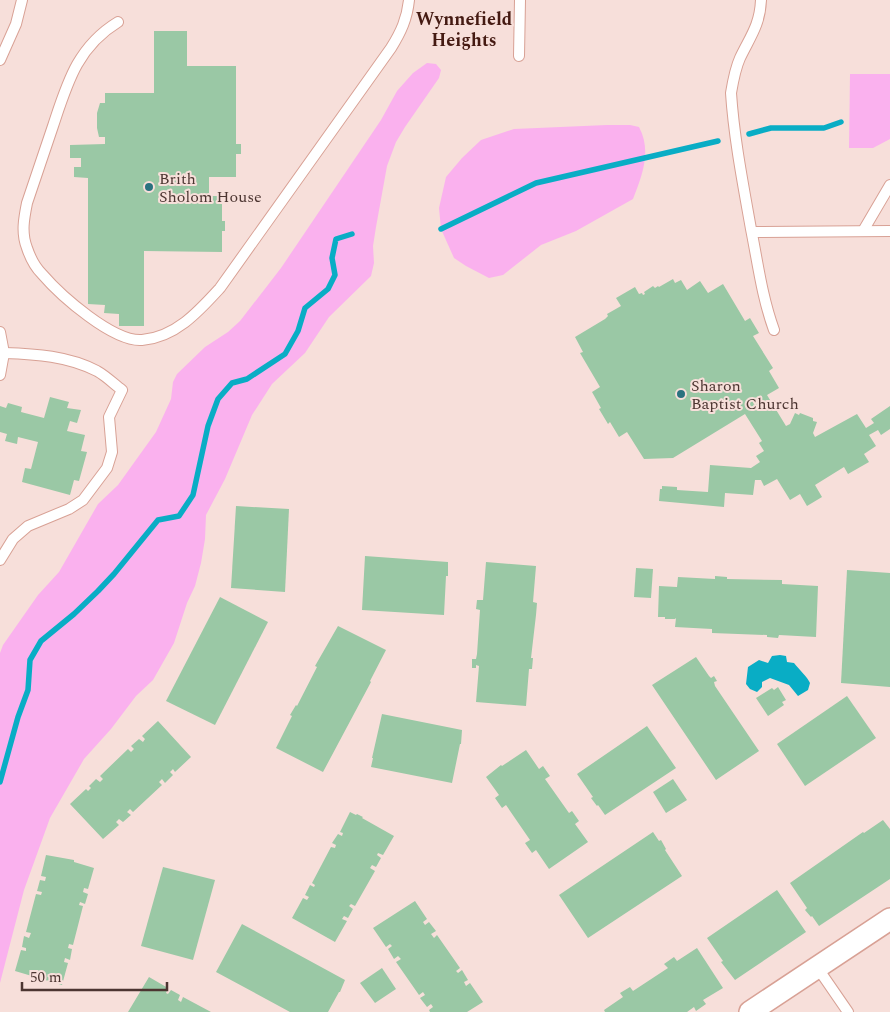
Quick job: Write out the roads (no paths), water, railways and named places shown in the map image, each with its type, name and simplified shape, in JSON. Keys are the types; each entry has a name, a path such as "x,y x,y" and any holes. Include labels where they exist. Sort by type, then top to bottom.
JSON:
{"street":[{"path":"750,1012 890,919"}],"lane":[{"path":"0,60 16,24 22,0"},
{"path":"118,22 89,46 71,74 27,203 23,233 31,259 40,273 55,288 101,325 118,336 140,340 165,335 181,326 201,310 220,288 391,48 402,31 408,13 409,0"},
{"path":"519,56 520,0"},
{"path":"761,0 756,25 740,59 731,92 745,198 763,295 774,330"},
{"path":"863,231 890,185"},
{"path":"752,232 890,232"},
{"path":"0,332 4,353 0,375"},
{"path":"0,560 13,539 28,526 69,509 83,500 107,468 112,452 109,417 122,390 98,372 70,360 38,354 4,353"},
{"path":"817,967 848,1012"}],"water":[{"path":"772,656 786,656 787,662 794,663 805,676 810,683 808,690 798,696 789,685 770,678 762,682 762,687 757,692 750,689 746,684 748,667 759,660 768,663"}],"waterway":[{"path":"749,134 771,128 824,128 841,122"},
{"path":"441,229 536,183 718,141"},
{"path":"0,782 18,717 28,690 30,660 41,641 98,591 158,520 179,516 193,495 208,426 218,399 232,383 247,379 285,354 298,331 305,308 328,289 335,275 332,258 336,239 352,234"}],"place":[{"name":"Brith Sholom House","path":"149,187"},
{"name":"Sharon Baptist Church","path":"681,394"}],"district":[{"name":"Wynnefield Heights","path":"464,29"}]}
